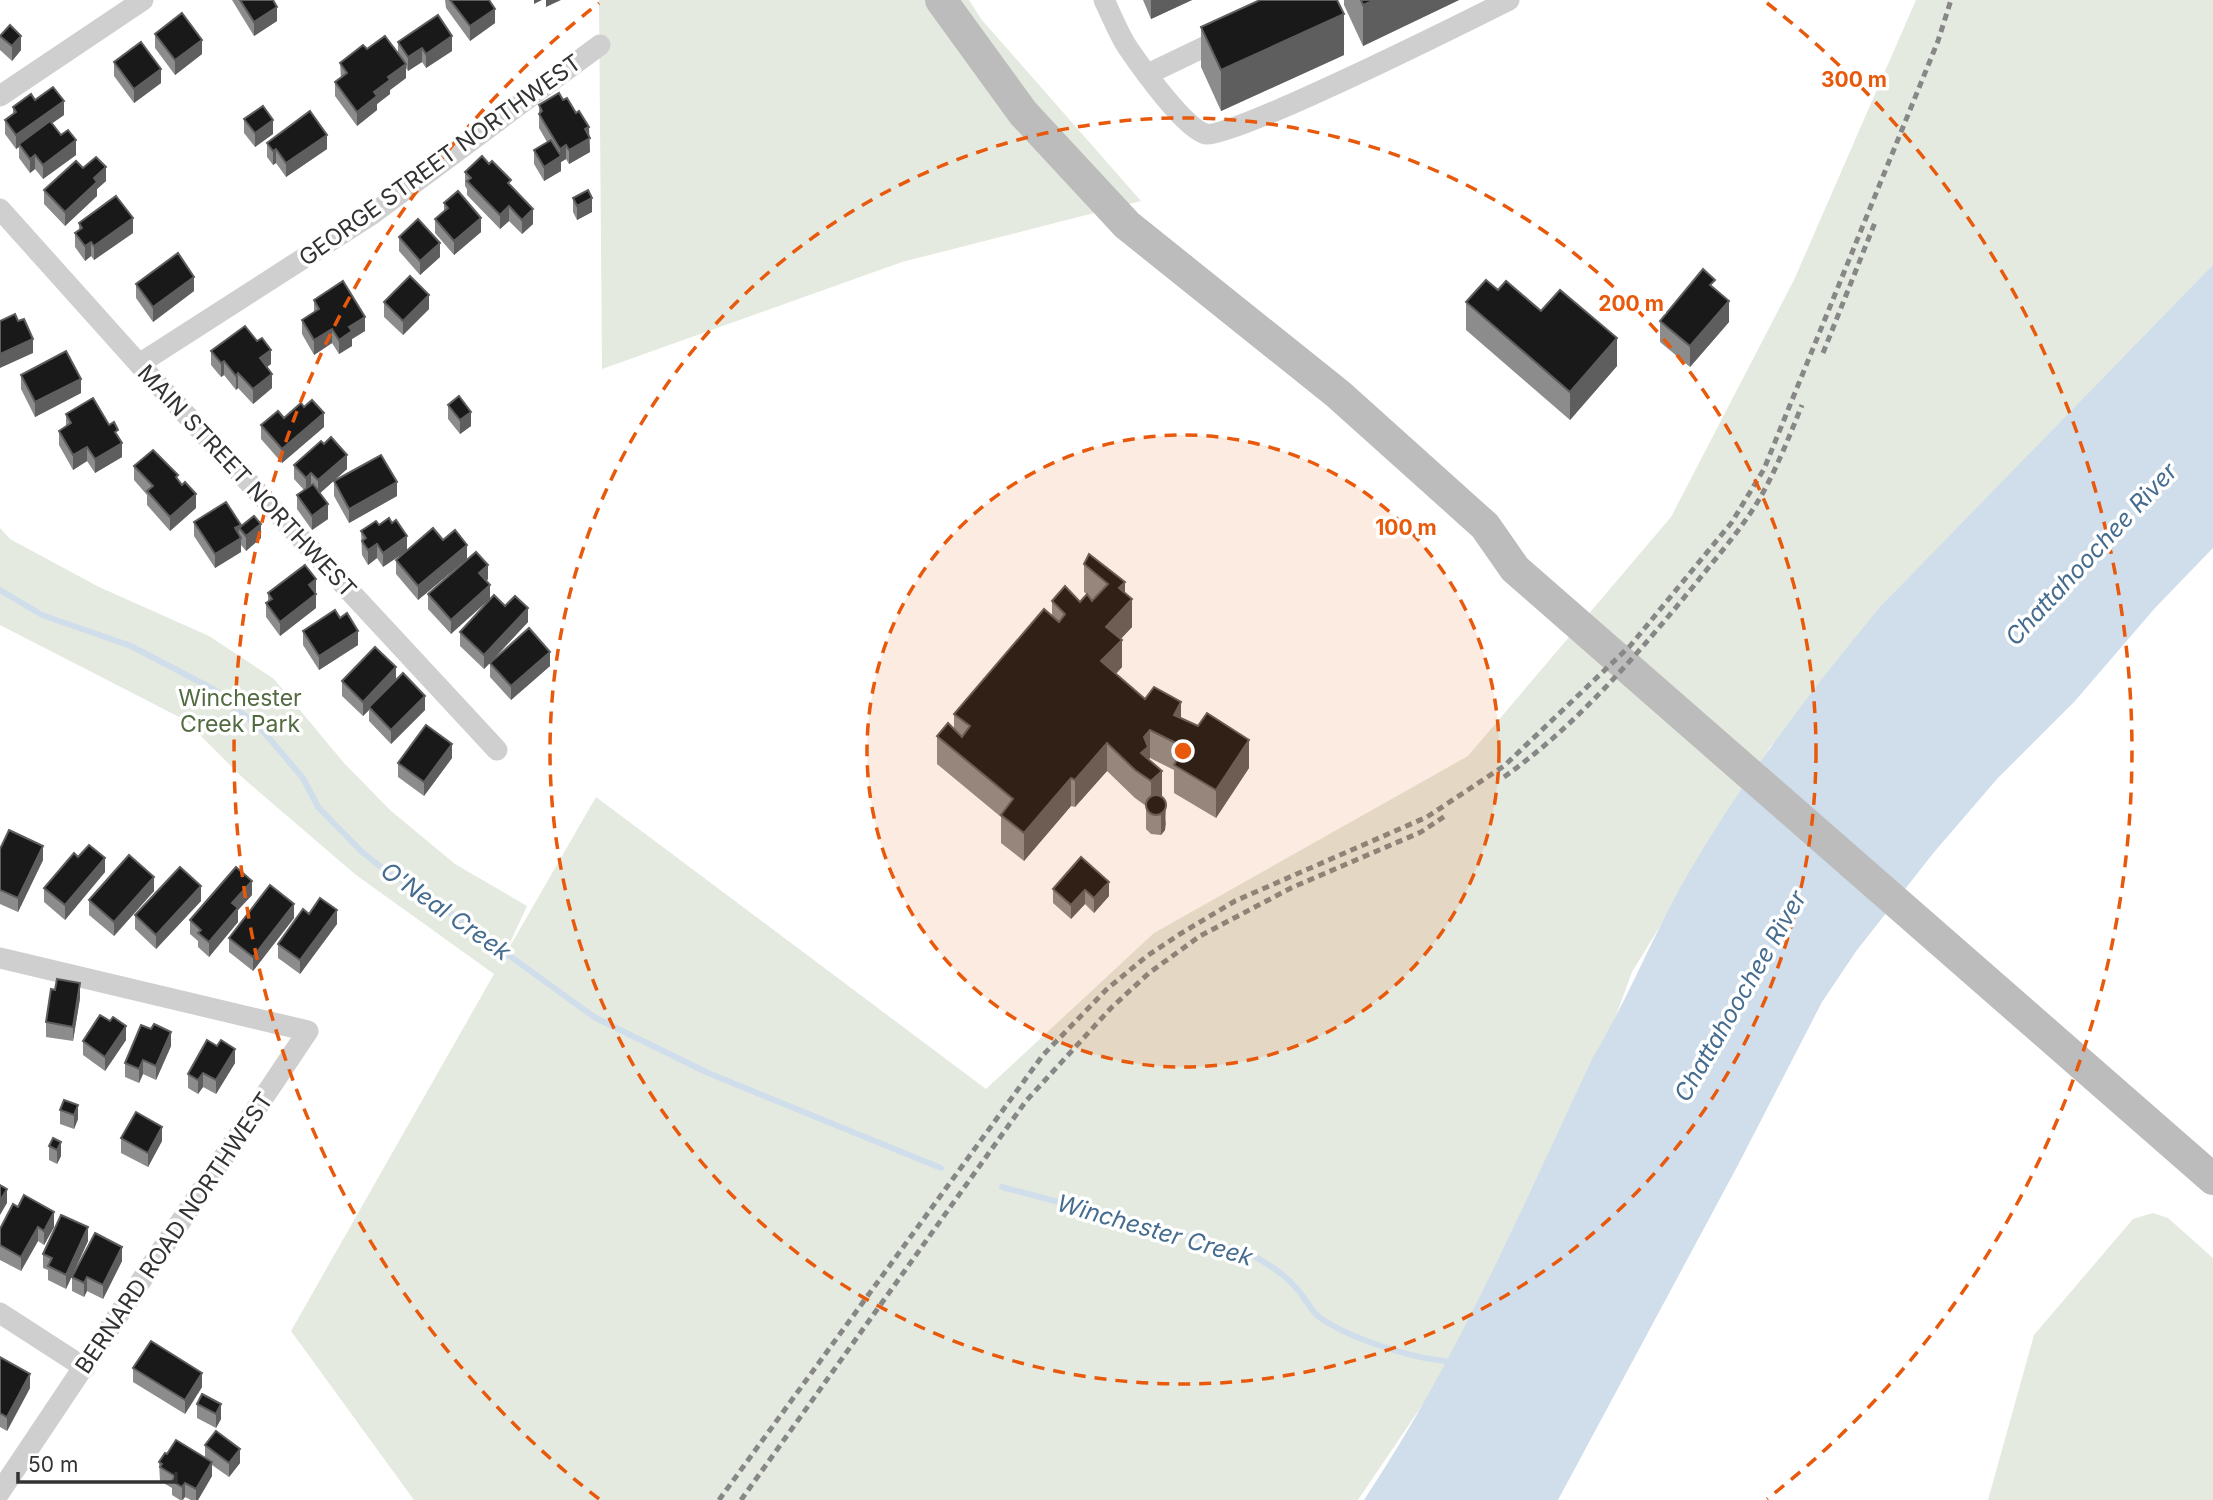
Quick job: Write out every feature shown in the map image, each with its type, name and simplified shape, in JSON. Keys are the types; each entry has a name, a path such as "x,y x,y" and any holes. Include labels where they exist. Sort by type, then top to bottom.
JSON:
{"main road":[{"path":"941,0 1023,113 1127,225 1338,394 1485,526 1515,569 2213,1179"}],"street":[{"path":"0,96 143,0"},
{"path":"1104,0 1127,47 1169,103 1202,132 1213,135 1342,80 1508,0"},
{"path":"1148,74 1243,28"},
{"name":"GEORGE STREET NORTHWEST","path":"139,364 371,215 600,45"},
{"name":"MAIN STREET NORTHWEST","path":"0,209 139,364 497,750"},
{"name":"BERNARD ROAD NORTHWEST","path":"0,958 309,1031 0,1494"},
{"path":"0,1313 85,1368"},
{"path":"0,1494 6,1500"}],"green space":[{"path":"599,0 969,0 981,19 1141,201 902,262 602,369"},
{"name":"Winchester Creek Park","path":"1916,0 2213,0 2213,305 1770,747 1632,972 1534,1240 1358,1500 414,1500 291,1331 494,974 356,875 243,778 185,720 0,625 0,528 10,539 99,587 209,636 274,679 344,763 390,810 455,864 527,906 501,962 596,797 986,1089 1154,933 1468,756 1671,517 1794,280"},
{"path":"2153,1213 2168,1218 2213,1258 2213,1500 1988,1500 2034,1335 2133,1219"}],"water":[{"name":"Chattahoochee River","path":"2213,265 2213,548 2155,608 2075,701 1997,779 1935,851 1857,950 1822,1002 1738,1165 1558,1500 1364,1500 1429,1394 1458,1339 1592,1059 1680,888 1749,778 1826,673 1881,606"}],"building":[{"path":"240,0 273,0 277,7 254,22"},
{"path":"450,0 489,0 495,9 470,26"},
{"path":"1260,0 1337,0 1344,14 1221,70 1201,27"},
{"path":"1361,0 1375,0 1363,5"},
{"path":"182,13 202,40 175,60 155,34"},
{"path":"438,15 452,36 426,54 422,48 408,57 398,42"},
{"path":"10,25 21,36 12,46 0,36"},
{"path":"385,36 406,64 388,77 390,80 374,92 377,96 357,112 335,82 347,73 340,63 363,45 367,49"},
{"path":"141,42 161,69 134,89 114,62"},
{"path":"53,87 64,101 16,135 5,120 16,112 13,107 31,94 35,100"},
{"path":"559,93 563,100 567,98 576,113 579,111 589,127 585,129 590,138 569,150 566,145 560,149 539,114 542,111 539,105"},
{"path":"263,106 273,120 255,133 244,119"},
{"path":"310,111 327,135 286,163 276,149 273,151 267,143"},
{"path":"50,121 61,135 68,130 76,140 43,165 35,155 30,159 19,144"},
{"path":"551,140 561,156 544,167 534,150"},
{"path":"482,156 489,164 492,161 511,180 508,183 533,209 522,220 509,206 500,215 467,181 471,178 465,172"},
{"path":"96,157 106,167 94,178 97,182 65,212 44,190 76,161 83,168"},
{"path":"588,190 592,198 577,206 573,198"},
{"path":"458,191 481,218 454,241 435,219 448,208 444,203"},
{"path":"116,196 133,218 94,246 91,242 85,246 75,233 82,228 79,223"},
{"path":"418,219 440,243 420,261 399,237"},
{"path":"178,253 194,277 153,307 136,284"},
{"path":"1703,269 1715,280 1710,285 1729,301 1690,346 1660,321"},
{"path":"410,276 429,295 403,321 384,302"},
{"path":"1486,280 1498,290 1506,281 1541,311 1560,290 1617,338 1570,392 1466,302"},
{"path":"343,281 365,317 349,327 352,331 339,340 332,329 314,340 302,320 319,309 314,300"},
{"path":"15,314 18,321 24,319 33,339 0,354 0,321"},
{"path":"245,326 257,341 262,338 271,350 260,358 272,374 253,389 238,373 236,376 224,361 221,363 211,351"},
{"path":"66,351 81,379 35,402 21,375"},
{"path":"459,396 471,412 460,420 448,405"},
{"path":"93,398 109,425 114,422 118,430 115,432 122,443 95,459 87,447 73,455 59,431 71,423 66,414"},
{"path":"312,400 324,413 282,449 261,425 278,411 284,418 301,403 304,407"},
{"path":"331,437 347,455 318,480 311,473 306,478 294,465 321,441 324,444"},
{"path":"153,450 178,475 176,477 182,485 185,482 196,494 170,517 147,491 153,486 134,466"},
{"path":"381,455 397,482 349,509 334,481"},
{"path":"313,484 328,504 312,516 297,495"},
{"path":"226,502 241,525 235,528 241,538 215,554 194,522"},
{"path":"254,516 261,524 246,536 239,528"},
{"path":"389,518 392,523 396,520 407,536 383,553 377,544 368,550 362,541 366,538 361,531 376,521 379,525"},
{"path":"433,528 443,540 455,530 467,545 418,586 396,560"},
{"path":"476,552 488,565 479,573 490,585 451,620 428,594"},
{"path":"1089,554 1125,582 1119,588 1132,599 1106,627 1122,640 1101,661 1145,699 1154,687 1181,702 1174,715 1198,726 1207,713 1249,740 1216,790 1174,765 1184,747 1150,730 1144,737 1148,747 1141,753 1162,771 1151,781 1135,770 1107,743 1075,780 1071,778 1024,833 1001,815 1013,799 937,736 948,723 962,737 970,726 954,714 1044,609 1059,622 1065,614 1052,601 1065,586 1080,602 1087,594 1092,601 1108,584 1084,564"},
{"path":"305,565 316,579 309,585 316,594 280,622 266,603 272,599 268,593"},
{"path":"494,595 505,606 515,596 528,608 484,655 460,632"},
{"path":"335,610 340,618 347,613 358,631 319,656 303,631"},
{"path":"529,628 550,652 511,686 490,663"},
{"path":"375,647 396,667 363,702 342,681"},
{"path":"403,673 425,696 391,730 369,707"},
{"path":"426,725 452,744 424,782 398,763"},
{"path":"1156,795 1163,798 1166,805 1163,812 1156,815 1149,812 1146,805 1149,798"},
{"path":"9,830 43,846 18,898 0,890 0,849"},
{"path":"89,845 105,858 65,905 44,888 74,853 78,857"},
{"path":"129,855 154,877 114,922 89,900"},
{"path":"1081,857 1109,882 1094,898 1085,890 1071,905 1053,889"},
{"path":"180,867 201,886 156,935 135,915"},
{"path":"236,867 252,881 232,903 238,908 209,942 198,933 201,930 190,920"},
{"path":"270,885 294,904 253,957 229,938"},
{"path":"320,898 337,910 300,960 278,944 303,909 309,914"},
{"path":"57,979 80,983 73,1027 46,1022 51,989 55,990"},
{"path":"100,1015 110,1021 113,1017 126,1026 105,1057 83,1041"},
{"path":"154,1024 171,1032 156,1066 143,1060 139,1069 125,1063 141,1025 151,1029"},
{"path":"207,1040 217,1046 221,1040 235,1049 216,1080 203,1073 198,1080 188,1074"},
{"path":"64,1100 78,1105 74,1115 60,1110"},
{"path":"136,1112 162,1127 148,1153 121,1138"},
{"path":"53,1138 61,1142 57,1150 49,1146"},
{"path":"0,1185 7,1189 0,1201"},
{"path":"24,1195 54,1212 44,1231 38,1227 21,1257 0,1245 0,1229 13,1204 18,1207"},
{"path":"61,1215 88,1227 66,1275 48,1266 52,1258 43,1254"},
{"path":"95,1233 122,1247 103,1285 87,1277 84,1283 72,1277"},
{"path":"151,1341 202,1373 185,1400 133,1368"},
{"path":"0,1357 30,1374 7,1417 0,1413"},
{"path":"202,1394 221,1404 216,1414 197,1404"},
{"path":"216,1431 240,1449 229,1463 205,1445"},
{"path":"176,1440 212,1462 196,1489 185,1483 182,1487 172,1481 175,1476 160,1467 162,1464 159,1462"}],"waterway":[{"name":"O'Neal Creek","path":"0,590 42,615 131,646 215,690 263,731 303,778 318,807 362,852 594,1017 708,1073 941,1168"},
{"name":"Winchester Creek","path":"1002,1187 1246,1252 1287,1278 1315,1313 1330,1324 1379,1345 1415,1356 1445,1361"}],"railway":[{"path":"719,1500 1043,1055 1107,989 1147,956 1235,901 1427,817 1504,766 1630,646 1732,522 1764,469 1938,41 1951,0"},
{"path":"1823,353 1876,220"},
{"path":"1504,777 1581,713 1649,639 1728,544 1766,487 1802,405"},
{"path":"741,1500 1026,1101 1111,1008 1149,973 1200,936 1291,888 1421,832 1445,816"}]}
